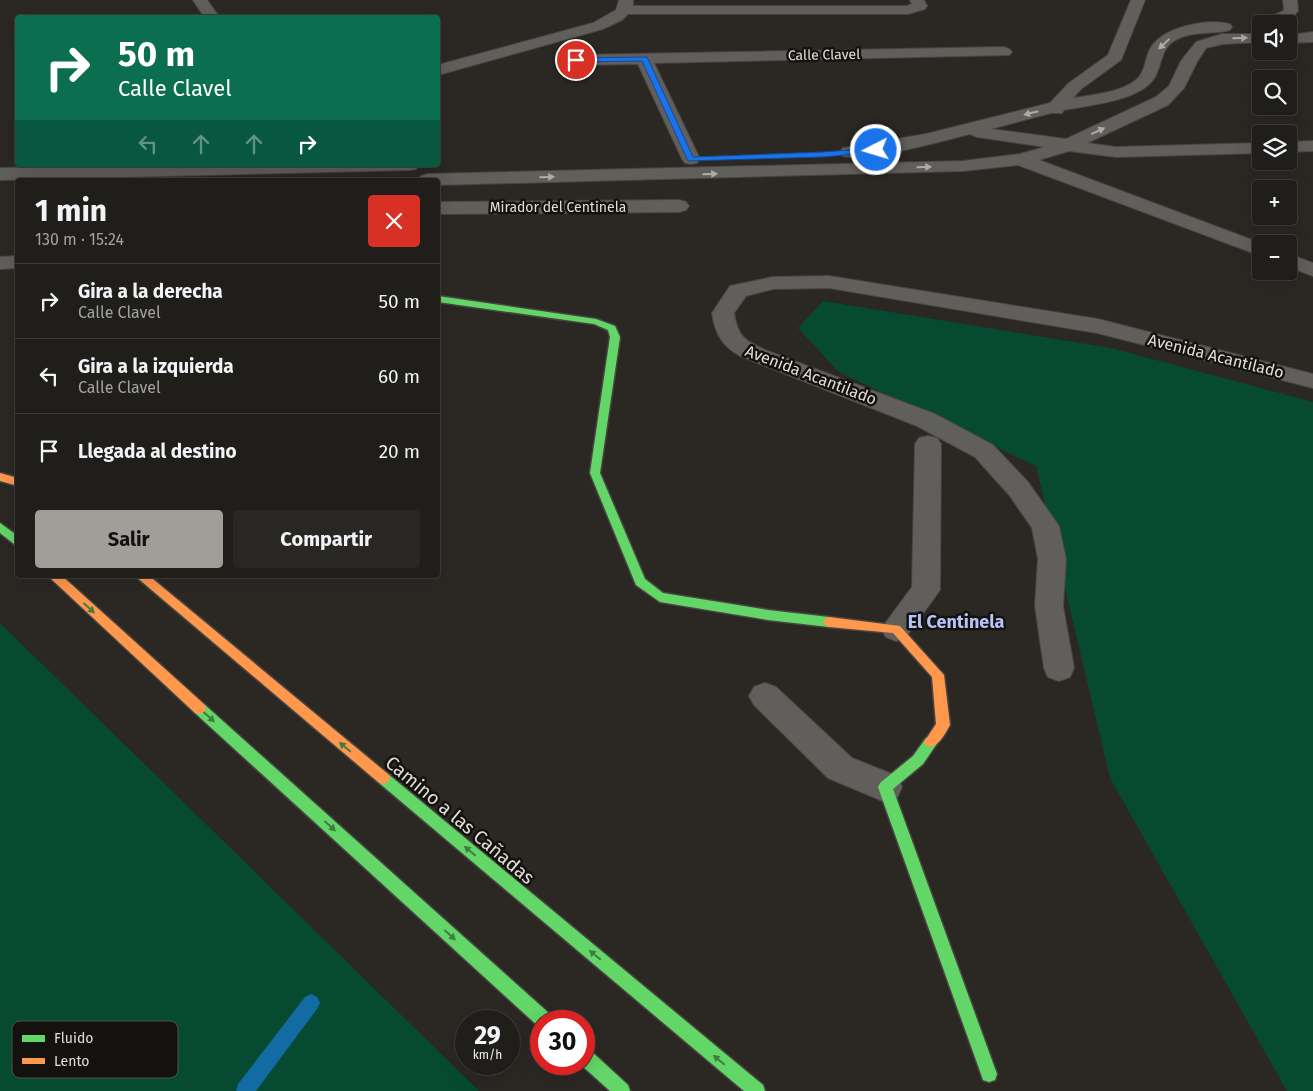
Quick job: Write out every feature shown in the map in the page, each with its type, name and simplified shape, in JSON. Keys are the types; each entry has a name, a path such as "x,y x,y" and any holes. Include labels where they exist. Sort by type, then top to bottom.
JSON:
{"main road":[{"path":"440,300 596,322 612,328 615,337 596,473 640,582 660,597 768,615 896,629 938,675 943,725 918,760 884,788 989,1074"},
{"path":"0,477 15,481"},
{"path":"0,527 15,540"},
{"path":"56,578 533,1010"},
{"name":"Camino a las Cañadas","path":"144,578 756,1091"},
{"path":"595,1066 622,1091"}],"street":[{"path":"200,0 211,15"},
{"path":"440,180 964,166 1020,159 1051,151 1075,86 1115,57 1138,0"},
{"path":"1286,15 1291,11 1290,0"},
{"path":"440,69 598,26 618,17 625,5 917,4"},
{"path":"963,130 1061,126 1118,94 1136,87 1146,79 1154,64 1156,52 1163,42 1194,30 1252,25"},
{"path":"1194,30 1213,40"},
{"path":"1297,38 1313,37"},
{"path":"440,164 691,159 823,154 902,146 963,130 1061,126 1162,101 1176,88 1194,52 1201,45 1213,40 1252,38"},
{"name":"Calle Clavel","path":"576,60 1004,52"},
{"path":"644,59 691,159"},
{"path":"1061,126 1116,152 1252,148"},
{"path":"1297,147 1313,146"},
{"path":"1020,159 1252,247"},
{"path":"64,176 87,167"},
{"path":"0,174 64,176 347,167"},
{"path":"495,208 502,178"},
{"path":"0,189 15,188"},
{"name":"Mirador del Centinela","path":"440,208 678,206"},
{"path":"0,263 15,262"},
{"path":"1297,263 1313,270"},
{"name":"Avenida Acantilado","path":"1059,668 1049,606 1052,559 1046,526 1019,489 984,451 926,420 735,345 725,332 723,313 738,291 773,283 838,284 1098,326 1313,381"},
{"path":"896,629 926,590 928,444"},
{"path":"766,696 840,768 884,788"}],"green space":[{"path":"823,301 1111,348 1313,402 1313,1091 1287,1091 1110,778 1036,466 839,372 798,328"},
{"path":"0,623 455,1068 455,1075 463,1075 479,1091 0,1091"}],"waterway":[{"path":"245,1091 311,1003"}],"traffic: fast":[{"path":"440,299 596,322 612,328 615,337 595,473 640,582 660,597 768,615 829,622"},
{"path":"0,527 15,540"},
{"path":"200,709 533,1010"},
{"path":"931,742 918,760 885,787 989,1074"},
{"path":"383,778 757,1091"},
{"path":"595,1066 622,1091"}],"traffic: slow":[{"path":"0,477 15,481"},
{"path":"56,578 200,709"},
{"path":"144,578 383,778"},
{"path":"829,622 896,629 938,675 943,725 931,742"}],"district":[{"name":"El Centinela","path":"956,622"}],"route":[{"path":"576,60 644,59 691,159 876,150"}]}
